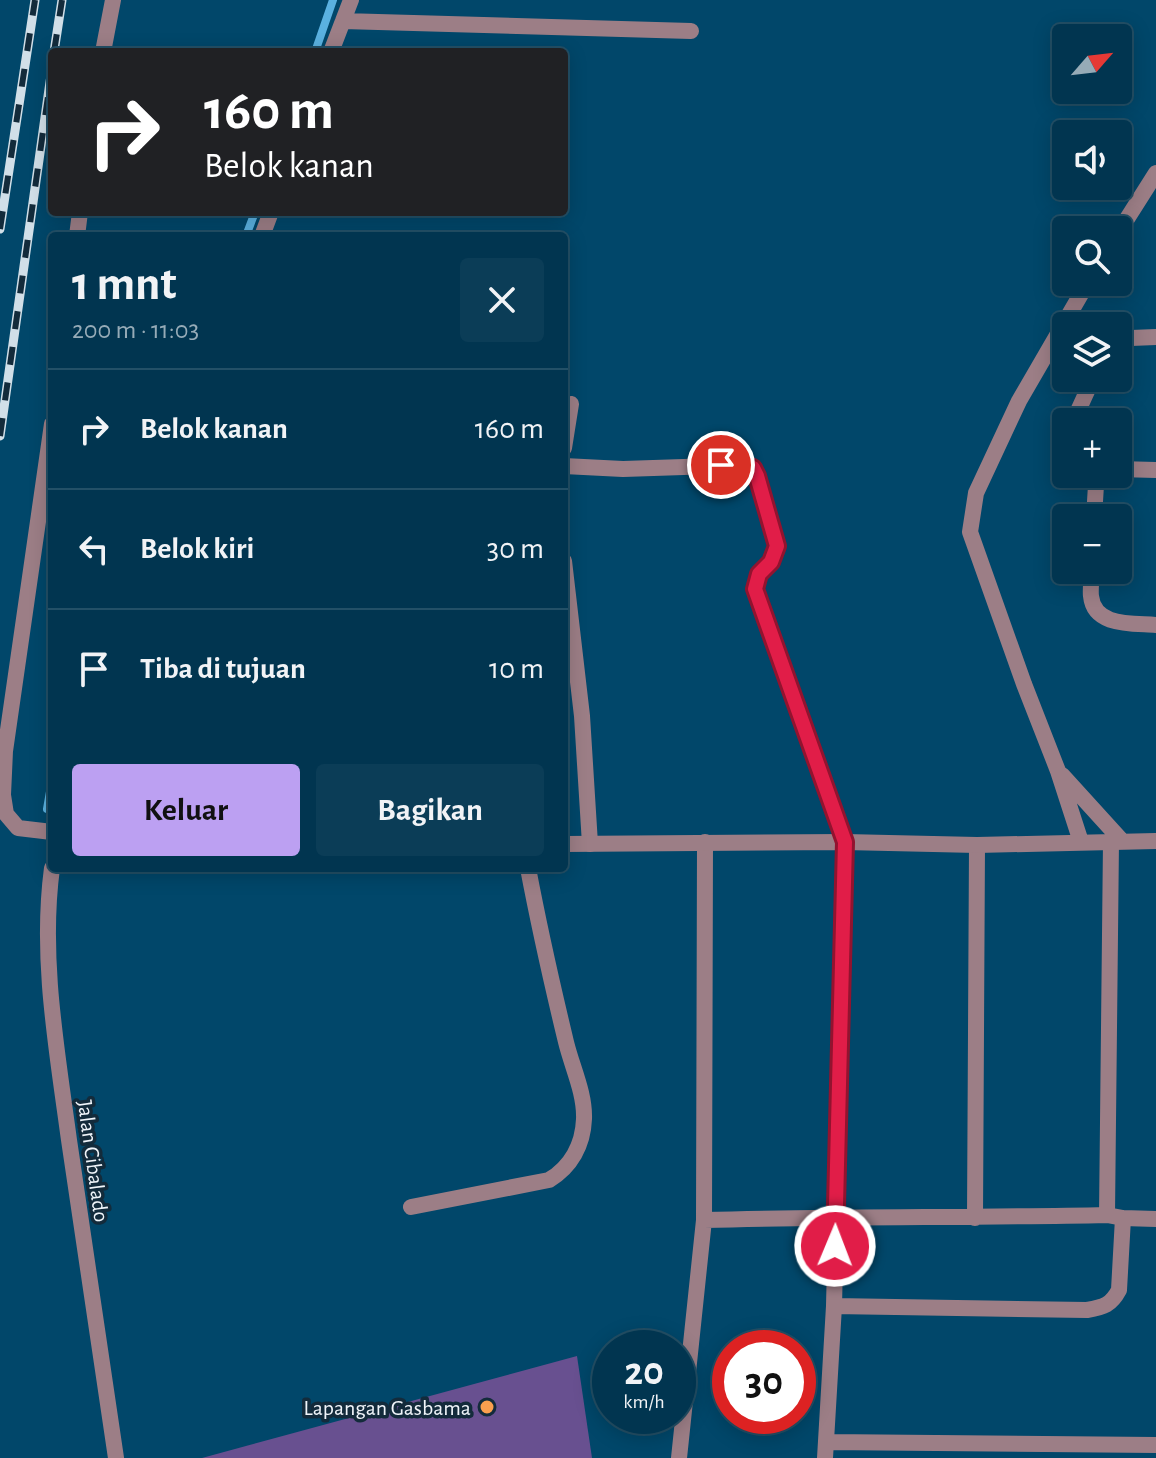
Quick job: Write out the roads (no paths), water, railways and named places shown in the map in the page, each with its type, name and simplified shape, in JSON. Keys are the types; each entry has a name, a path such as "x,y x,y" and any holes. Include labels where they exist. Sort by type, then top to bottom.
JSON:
{"street":[{"path":"104,48 113,0"},
{"path":"333,48 351,0"},
{"path":"343,21 691,31"},
{"path":"1129,216 1156,173"},
{"path":"1080,296 1013,414 976,493 970,532 1081,842"},
{"path":"1132,338 1156,337"},
{"path":"568,423 571,404"},
{"path":"48,452 5,751 3,795 6,814 18,828 48,832"},
{"path":"568,466 623,469 744,465 753,468 777,546 771,562 759,574 755,589 845,842 834,1306 826,1450 1156,1445"},
{"path":"1132,469 1156,470"},
{"path":"1092,584 1091,599 1100,615 1114,622 1156,625"},
{"path":"568,595 582,716 590,844"},
{"path":"834,1306 1087,1310 1099,1308 1113,1300 1119,1290 1115,1217 1116,841 1058,771"},
{"path":"568,844 845,842 977,845 1156,841"},
{"path":"679,1458 704,1220 705,842"},
{"path":"975,1218 977,845"},
{"name":"Jalan Cibalado","path":"51,872 47,941 57,1054 116,1458"},
{"path":"411,1207 549,1180 561,1173 579,1147 584,1110 547,964 529,872"},
{"path":"704,1220 836,1216 1156,1219"}],"waterway":[{"path":"316,48 333,0"},
{"path":"248,232 254,216"},
{"path":"47,809 48,803"}],"railway":[{"path":"0,229 35,0"},
{"path":"55,48 62,0"},
{"path":"0,436 48,96"}],"place":[{"name":"Lapangan Gasbama","path":"487,1407"}]}
